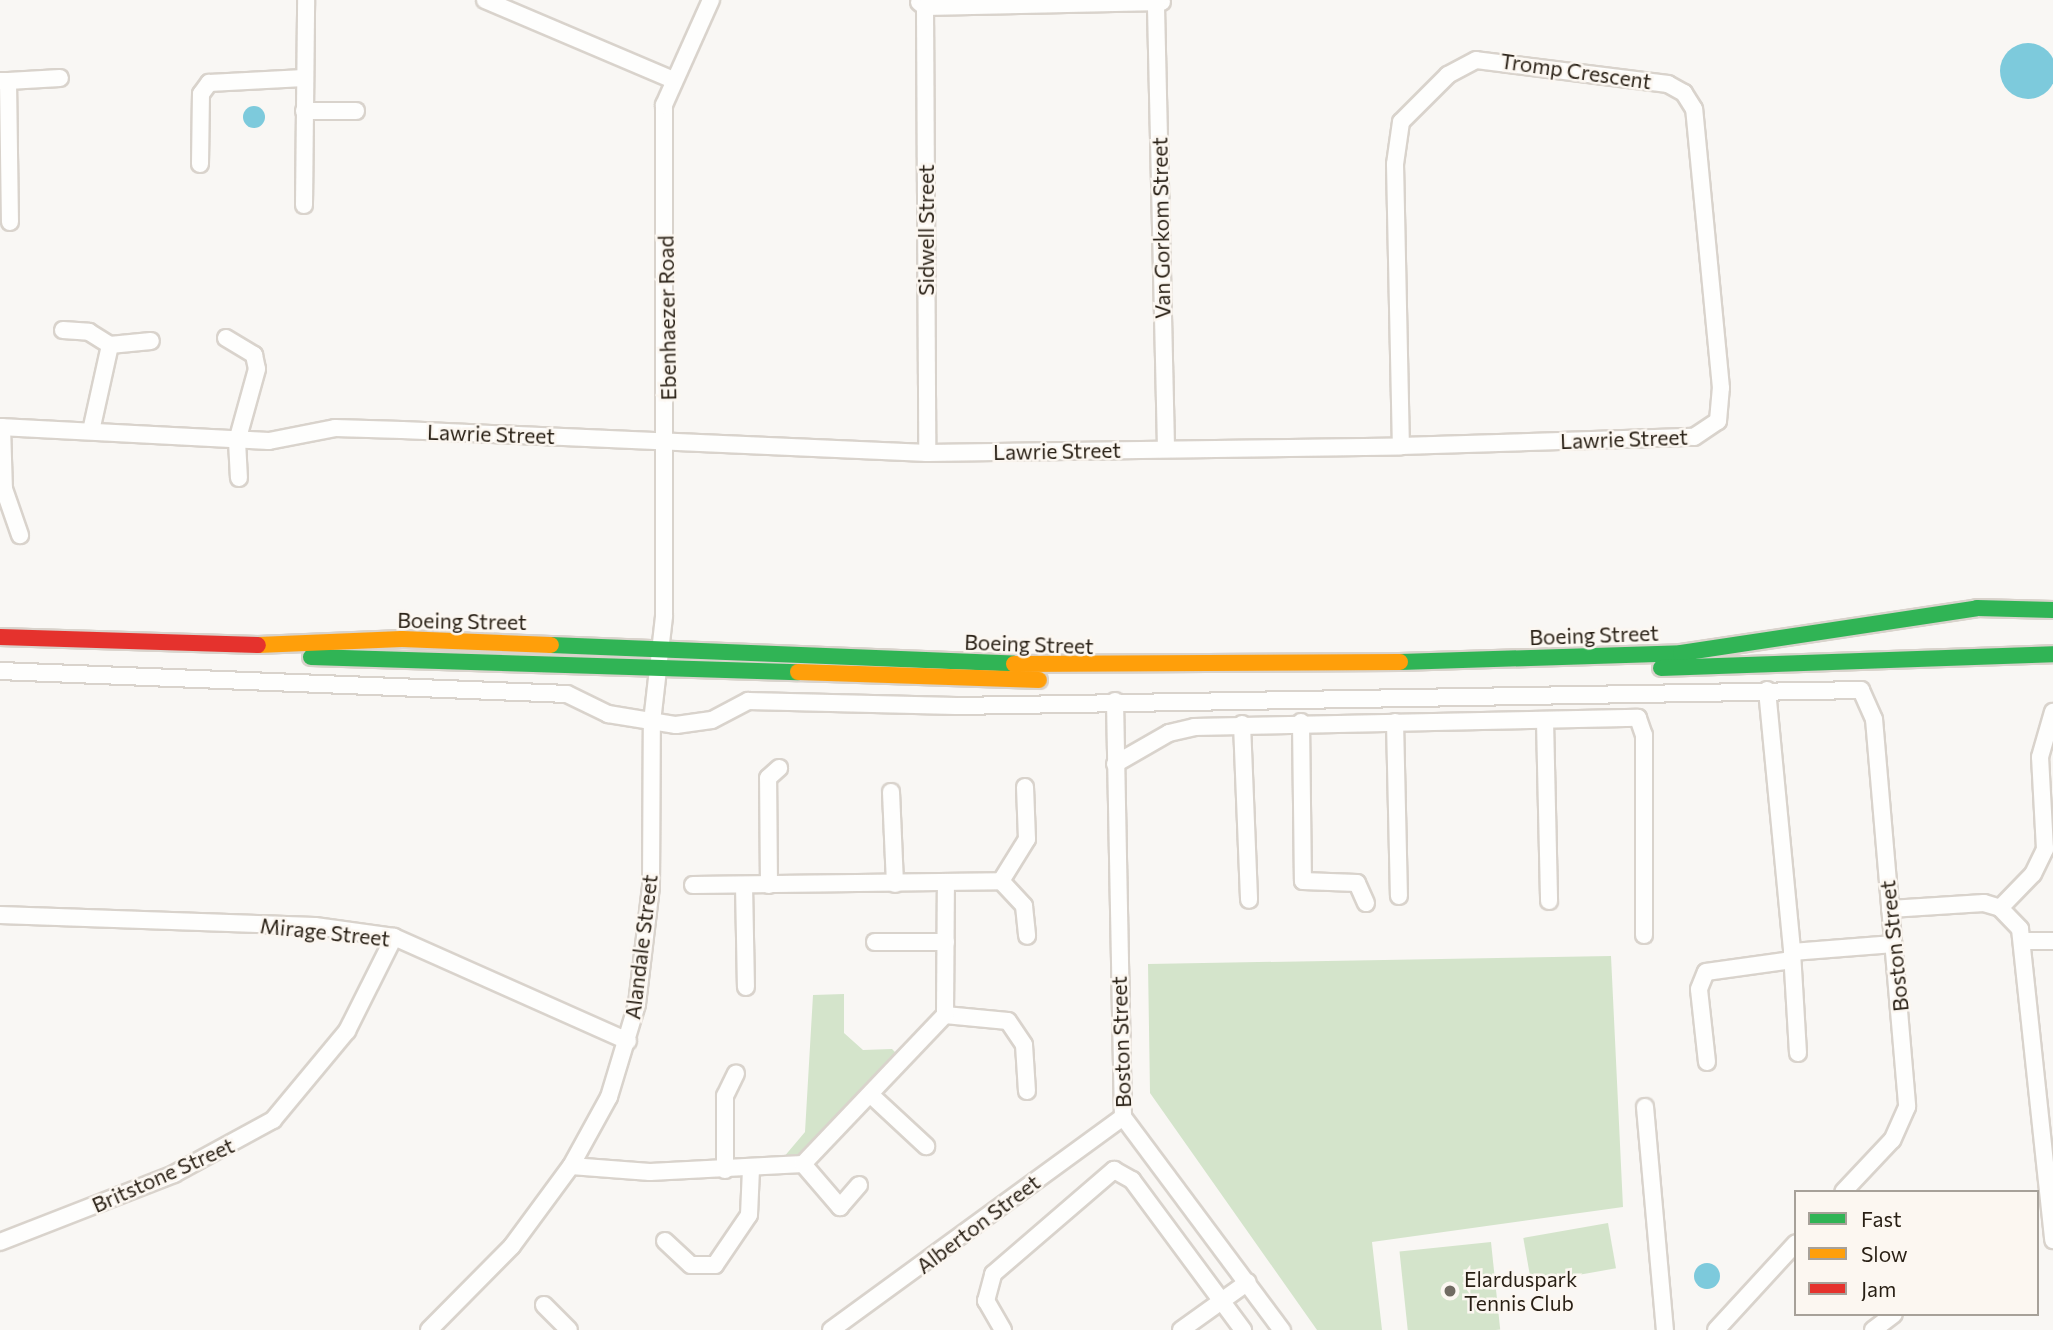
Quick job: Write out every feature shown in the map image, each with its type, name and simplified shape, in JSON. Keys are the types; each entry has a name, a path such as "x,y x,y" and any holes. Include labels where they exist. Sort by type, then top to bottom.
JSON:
{"main road":[{"name":"Boeing Street","path":"0,637 662,647 1102,668 1390,663 1681,653 1977,608 2053,610"},
{"name":"Boeing Street","path":"0,645 1114,680 2053,654"}],"street":[{"path":"304,205 306,0"},
{"path":"485,0 670,79"},
{"name":"Ebenhaezer Road","path":"661,666 669,442 663,118 670,79 711,0"},
{"path":"921,4 1160,3"},
{"name":"Van Gorkom Street","path":"1160,3 1166,449"},
{"name":"Sidwell Street","path":"921,4 927,453"},
{"name":"Tromp Crescent","path":"1401,446 1395,137 1412,108 1476,60 1668,83 1684,93 1694,109 1717,334"},
{"path":"10,222 4,81 60,78"},
{"path":"200,164 201,94 209,83 304,78"},
{"path":"304,111 356,111"},
{"path":"63,330 89,332 110,345 151,341"},
{"name":"Lawrie Street","path":"1,427 237,441 335,428 927,453 1401,446 1704,434 1721,407 1717,334"},
{"path":"226,338 250,352 257,369 237,441 239,478"},
{"path":"91,431 110,345"},
{"path":"1,427 4,489 20,535"},
{"name":"Alandale Street","path":"435,1329 512,1246 571,1166 609,1097 628,1041 651,887 652,722 661,666"},
{"path":"0,671 567,694 608,714 652,722 704,722 748,701 1115,701 1767,690 1792,956 1798,1053"},
{"name":"Boston Street","path":"1767,690 1853,688 1867,695 1873,711 1907,1107 1892,1140 1845,1190"},
{"name":"Boston Street","path":"1115,701 1124,1116 1282,1330"},
{"path":"2000,908 2033,874 2045,849 2040,757 2053,712"},
{"path":"1115,764 1178,729 1301,722 1545,721 1632,716 1643,724 1644,934"},
{"path":"1545,721 1549,901"},
{"path":"1301,722 1303,881 1357,883 1366,903"},
{"path":"1395,722 1398,896"},
{"path":"1242,724 1249,900"},
{"path":"769,885 768,778 779,768"},
{"path":"1001,881 1027,839 1025,787"},
{"path":"891,792 895,884"},
{"path":"693,885 1001,881 1024,906 1027,936"},
{"path":"571,1166 725,1170 803,1164 872,1096 945,1015 946,883"},
{"path":"744,885 746,987"},
{"path":"1890,909 1973,902 2000,908 2025,941 2046,1086 2053,1240"},
{"name":"Mirage Street","path":"0,915 315,926 394,937 628,1041"},
{"name":"Britstone Street","path":"0,1242 174,1174 273,1120 347,1031 394,937"},
{"path":"2025,941 2053,941"},
{"path":"875,942 946,942"},
{"path":"1707,1062 1699,989 1706,972 1792,956 1894,944"},
{"path":"945,1015 1008,1021 1024,1045 1027,1091"},
{"path":"725,1170 725,1096 736,1073"},
{"path":"872,1096 926,1146"},
{"path":"1645,1108 1665,1330"},
{"name":"Alberton Street","path":"831,1330 1124,1116"},
{"path":"803,1164 840,1207 859,1185"},
{"path":"665,1241 691,1265 715,1265 749,1215 751,1169"},
{"path":"1003,1330 986,1301 993,1274 1114,1170 1132,1180 1242,1330"},
{"path":"1716,1330 1794,1244"},
{"path":"1181,1330 1224,1303 1248,1282"},
{"path":"544,1305 569,1330"},
{"path":"1873,1330 1889,1316"}],"green space":[{"path":"1611,956 1623,1207 1372,1242 1382,1330 1317,1330 1150,1093 1148,964"},
{"path":"844,994 844,1033 863,1050 892,1049 898,1055 798,1156 783,1158 805,1132 813,995"},
{"path":"1608,1223 1616,1268 1531,1283 1523,1238"},
{"name":"Elarduspark Tennis Club","path":"1491,1242 1500,1330 1408,1330 1400,1252"}],"water":[{"path":"2017,45 2039,45 2054,60 2054,82 2048,91 2039,97 2017,97 2008,91 2002,82 2002,60 2008,51"},
{"path":"250,106 258,106 265,113 265,121 258,128 250,128 243,121 243,113"},
{"path":"1707,1263 1716,1267 1720,1276 1716,1285 1707,1289 1698,1285 1694,1276 1698,1267"}],"traffic: fast":[{"path":"1400,662 1681,653 1977,608 2053,610"},
{"path":"551,645 1014,664"},
{"path":"1661,668 2053,654"},
{"path":"311,657 798,672"}],"traffic: slow":[{"path":"258,645 402,639 551,645"},
{"path":"1014,664 1400,662"},
{"path":"798,672 1039,680"}],"traffic: jam":[{"path":"0,637 258,645"}],"place":[{"name":"Elarduspark Tennis Club","path":"1450,1291"}]}
